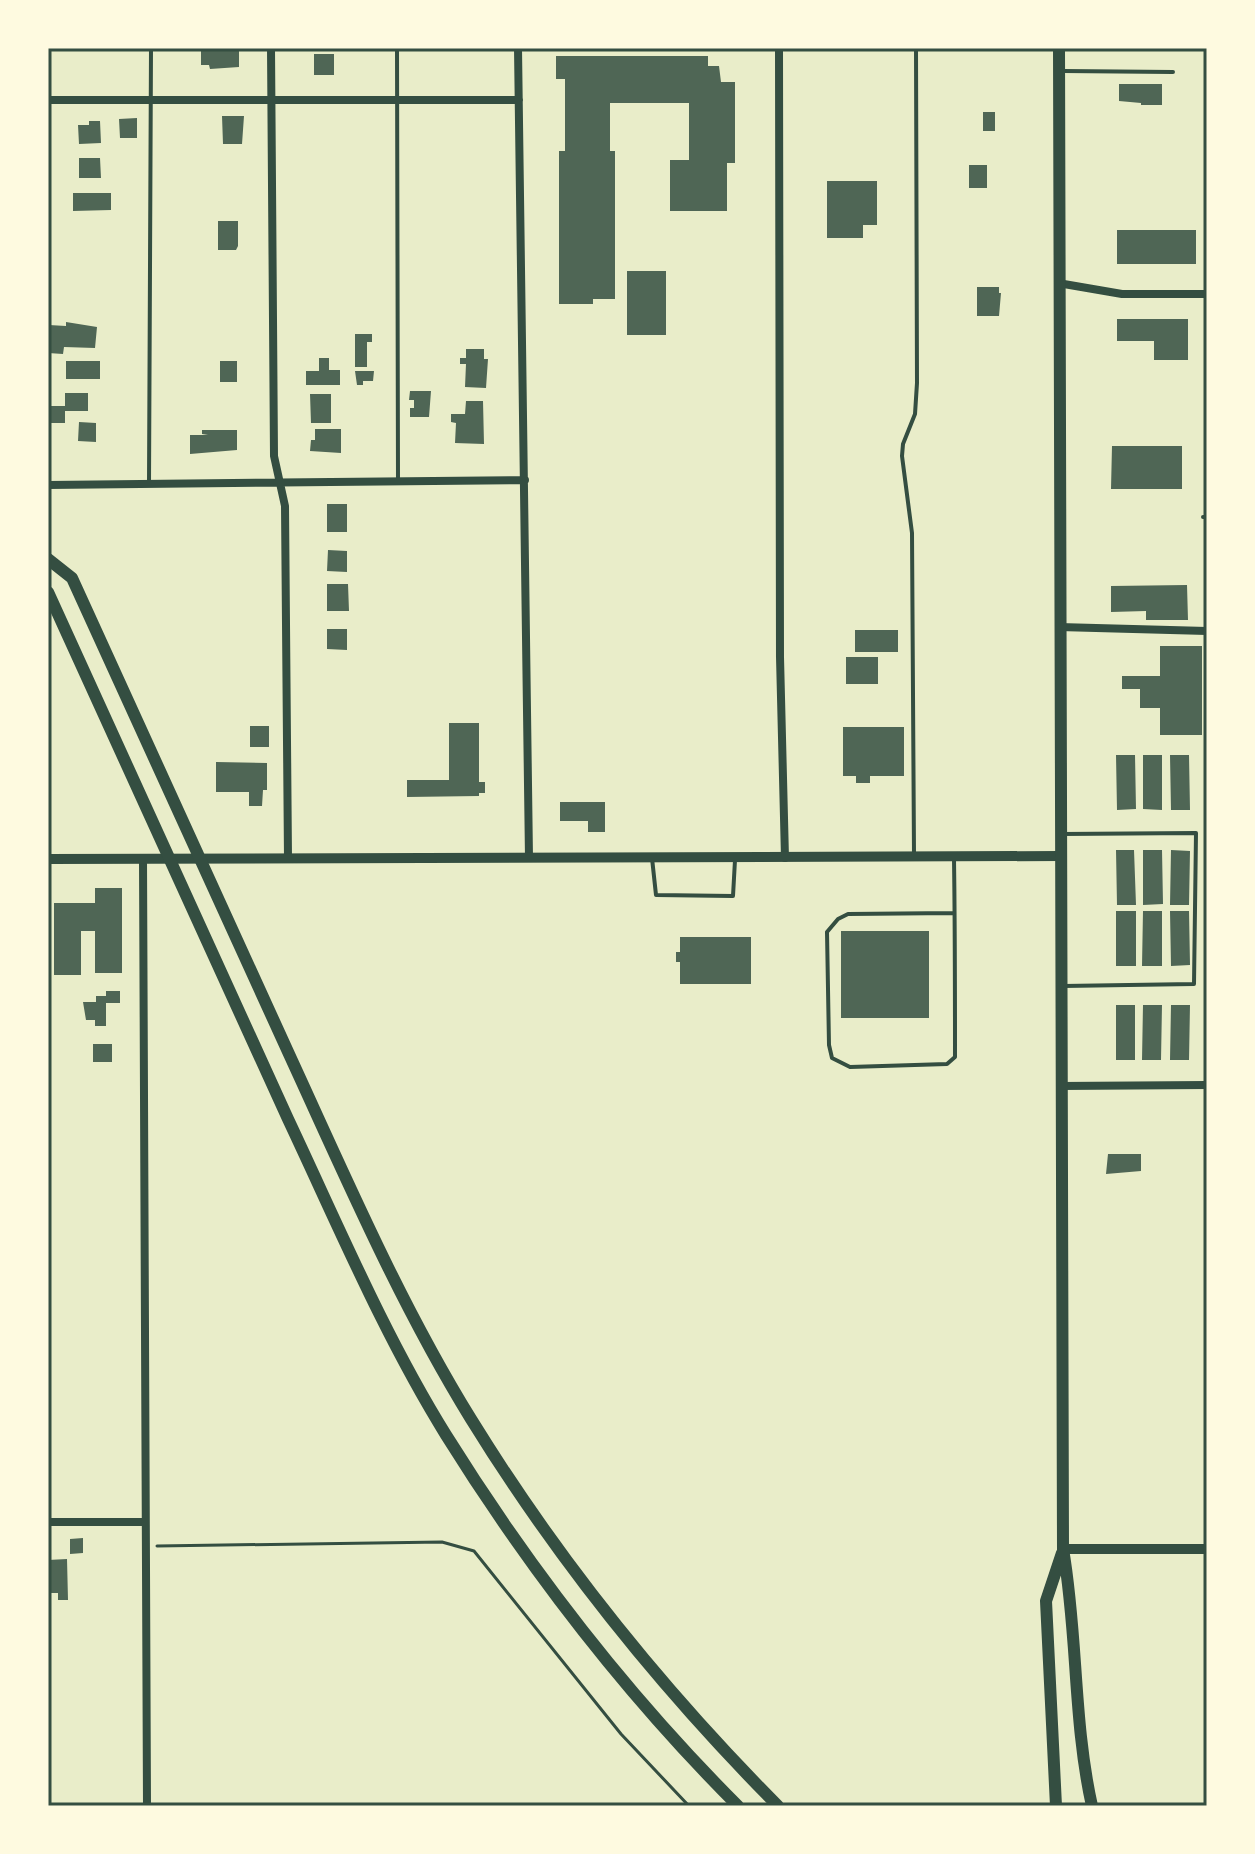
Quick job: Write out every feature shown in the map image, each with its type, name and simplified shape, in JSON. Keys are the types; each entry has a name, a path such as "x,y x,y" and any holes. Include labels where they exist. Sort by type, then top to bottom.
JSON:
{"main road":[{"path":"1059,48 1063,1549 1072,1599 1079,1732 1092,1806"},
{"path":"48,559 72,578 389,1269 470,1418 518,1492 617,1628 717,1745 778,1806"},
{"path":"48,592 355,1263 445,1433 512,1534 606,1659 660,1723 738,1806"},
{"path":"1056,1806 1046,1601 1063,1549"}],"street":[{"path":"271,48 274,456 285,506 288,858"},
{"path":"518,48 529,858"},
{"path":"779,48 780,657 785,858"},
{"path":"48,100 519,100"},
{"path":"1058,283 1122,294 1207,294"},
{"path":"48,485 525,480"},
{"path":"1059,627 1207,631"},
{"path":"48,859 1060,856"},
{"path":"143,859 147,1806"},
{"path":"1060,1086 1207,1085"},
{"path":"48,1522 145,1522"},
{"path":"1063,1549 1207,1549"}],"lane":[{"path":"149,484 151,48"},
{"path":"397,48 398,480"},
{"path":"914,857 912,533 902,456 903,444 915,414 917,383 916,48"},
{"path":"1059,71 1173,72"},
{"path":"1060,834 1196,833 1194,984 1061,986"},
{"path":"953,857 954,913 955,1057 953,1061 947,1064 850,1067 832,1058 829,1045 827,932 830,927 848,914 954,913"},
{"path":"652,858 656,895 733,896 736,858"}],"path":[{"path":"145,1546 442,1542 474,1551 621,1734 689,1806"}],"building":[{"path":"201,48 239,48 239,67 210,69 209,65 201,65"},
{"path":"314,54 334,54 334,75 314,75"},
{"path":"556,56 708,56 708,66 719,66 721,82 735,82 735,163 727,163 727,211 670,211 670,160 689,160 689,103 610,103 610,151 615,151 615,299 593,299 593,304 559,304 559,151 565,151 565,79 556,79"},
{"path":"1119,84 1162,84 1162,105 1119,101"},
{"path":"983,112 995,112 995,131 983,131"},
{"path":"222,116 244,116 242,144 223,144"},
{"path":"137,118 137,138 120,138 119,119"},
{"path":"89,121 100,121 101,143 79,144 78,125 89,125"},
{"path":"79,158 100,158 101,178 79,178"},
{"path":"969,165 987,165 987,188 969,188"},
{"path":"827,181 877,181 877,225 863,225 863,238 827,238"},
{"path":"73,193 111,193 111,210 73,211"},
{"path":"218,221 238,221 236,250 218,250"},
{"path":"1117,230 1196,230 1196,264 1117,264"},
{"path":"627,271 666,271 666,335 627,335"},
{"path":"977,287 999,287 999,316 977,316"},
{"path":"1117,319 1188,319 1188,360 1154,360 1154,341 1117,341"},
{"path":"66,322 97,327 95,348 64,347 63,354 48,353 49,325 66,326"},
{"path":"355,334 372,334 372,342 367,342 367,367 355,367"},
{"path":"466,349 484,349 484,359 488,359 486,388 465,387 466,364 460,364 460,358 466,358"},
{"path":"319,358 329,358 329,370 340,370 340,385 306,385 306,371 319,371"},
{"path":"66,361 100,361 100,379 66,379"},
{"path":"220,361 237,361 237,382 220,382"},
{"path":"355,371 374,371 373,381 363,381 363,385 357,385"},
{"path":"410,391 431,391 429,417 410,417 414,400 409,400"},
{"path":"65,393 88,393 88,411 65,411 65,423 48,423 48,406 65,406"},
{"path":"310,394 331,394 331,423 311,423"},
{"path":"466,401 483,401 484,444 455,443 456,423 451,422 451,414 465,414"},
{"path":"79,422 96,423 96,442 78,441"},
{"path":"315,429 341,429 341,453 310,451 311,440 315,440"},
{"path":"202,430 237,430 237,450 190,454 190,435 208,435 202,434"},
{"path":"1112,446 1182,446 1182,489 1111,489"},
{"path":"327,504 347,504 347,532 327,532"},
{"path":"328,550 347,551 347,572 327,571"},
{"path":"327,584 348,584 349,611 327,611"},
{"path":"1187,585 1188,620 1146,620 1146,611 1111,612 1111,586"},
{"path":"327,629 347,629 347,650 327,649"},
{"path":"855,630 898,630 898,652 855,652"},
{"path":"1160,646 1202,646 1202,735 1160,735 1160,708 1140,708 1140,689 1122,689 1122,676 1160,676"},
{"path":"846,657 878,657 878,684 846,684"},
{"path":"449,723 479,723 479,782 485,782 485,793 479,793 479,796 407,797 407,780 449,780"},
{"path":"250,726 269,726 269,747 250,747"},
{"path":"843,727 904,727 904,776 870,776 870,783 856,783 856,776 843,776"},
{"path":"1116,755 1135,755 1136,809 1117,810"},
{"path":"1143,755 1162,755 1162,810 1143,809"},
{"path":"1170,755 1189,755 1190,810 1171,810"},
{"path":"216,762 267,763 267,790 263,790 262,806 249,806 249,792 216,792"},
{"path":"560,802 605,802 605,832 588,832 588,821 560,821"},
{"path":"1116,850 1134,850 1136,905 1117,905"},
{"path":"1143,850 1162,850 1163,904 1143,905"},
{"path":"1171,850 1190,851 1189,905 1170,905"},
{"path":"95,888 122,888 122,973 95,973 95,931 81,931 81,975 54,975 54,903 95,903"},
{"path":"1116,911 1136,911 1136,966 1116,966"},
{"path":"1143,911 1162,911 1162,966 1142,966"},
{"path":"1170,911 1189,911 1190,965 1171,966"},
{"path":"841,931 929,931 929,1018 841,1018"},
{"path":"680,937 751,937 751,984 680,984 680,962 676,962 676,952 680,952"},
{"path":"106,991 120,991 120,1003 106,1003 106,1026 95,1026 95,1020 86,1020 83,1002 96,1002 96,996 106,996"},
{"path":"1116,1005 1135,1005 1135,1060 1116,1060"},
{"path":"1143,1005 1162,1005 1161,1060 1142,1060"},
{"path":"1171,1005 1190,1005 1189,1060 1170,1060"},
{"path":"93,1044 112,1044 112,1062 93,1062"},
{"path":"1108,1154 1141,1154 1141,1171 1106,1174"},
{"path":"83,1538 83,1553 70,1554 70,1539"},
{"path":"67,1559 68,1600 58,1600 58,1593 48,1593 48,1560"}]}
